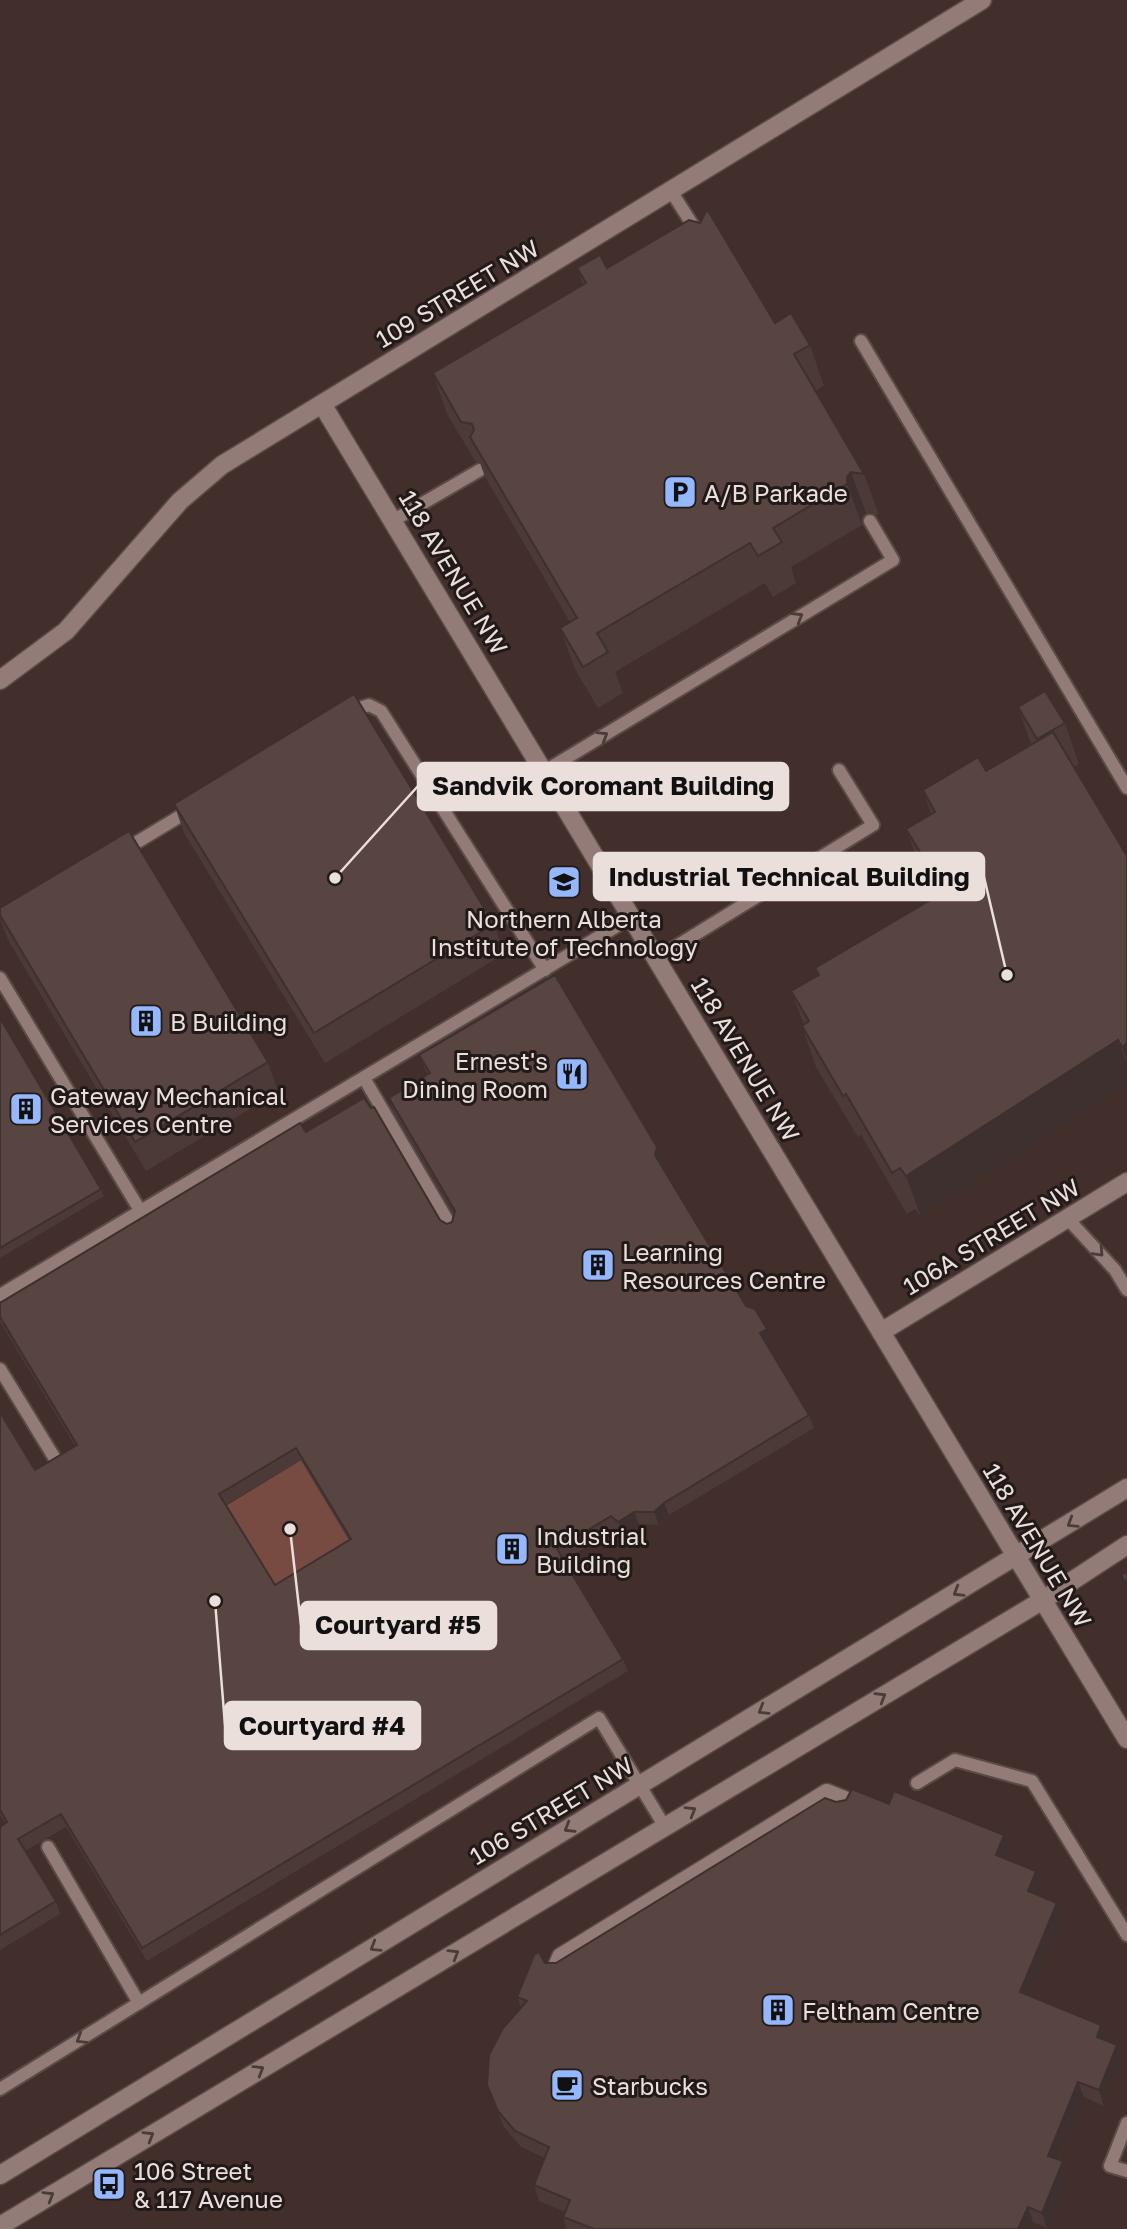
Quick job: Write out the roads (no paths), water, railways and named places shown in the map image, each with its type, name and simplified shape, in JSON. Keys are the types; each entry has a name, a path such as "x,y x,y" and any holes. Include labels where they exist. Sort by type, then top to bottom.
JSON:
{"street":[{"name":"109 STREET NW","path":"0,680 66,631 199,481 982,0"},
{"name":"118 AVENUE NW","path":"322,404 1127,1739"},
{"name":"106A STREET NW","path":"881,1332 1127,1182"},
{"name":"106 STREET NW","path":"0,2175 1127,1488"},
{"path":"0,2225 1043,1600 1127,1545"},
{"path":"827,1793 847,1801 845,1807 829,1801 556,1969 561,1957 827,1793"}],"lane":[{"path":"671,191 705,246"},
{"path":"861,341 1127,788"},
{"path":"394,520 480,470"},
{"path":"545,771 893,560 870,520"},
{"path":"341,717 369,705 381,712 545,970"},
{"path":"657,958 873,825 839,770"},
{"path":"107,861 201,803"},
{"path":"0,1295 632,917"},
{"path":"0,978 141,1212"},
{"path":"364,1078 452,1228"},
{"path":"1066,1218 1115,1270 1127,1290"},
{"path":"0,1369 57,1462"},
{"path":"0,2089 599,1718 665,1827"},
{"path":"917,1783 955,1760 1032,1781 1127,1935"},
{"path":"48,1847 139,2003"},
{"path":"1127,2123 1110,2166 1127,2171"}],"place":[{"name":"A/B Parkade","path":"680,492"},
{"name":"Sandvik Coromant Building","path":"335,878"},
{"name":"Northern Alberta Institute of Technology","path":"564,882"},
{"name":"Industrial Technical Building","path":"1007,975"},
{"name":"B Building","path":"146,1021"},
{"name":"Ernest's Dining Room","path":"572,1074"},
{"name":"Gateway Mechanical Services Centre","path":"26,1109"},
{"name":"Learning Resources Centre","path":"598,1265"},
{"name":"Courtyard #5","path":"290,1529"},
{"name":"Industrial Building","path":"512,1549"},
{"name":"Courtyard #4","path":"215,1601"},
{"name":"Feltham Centre","path":"778,2010"},
{"name":"Starbucks","path":"567,2085"},
{"name":"106 Street & 117 Avenue","path":"109,2184"}]}
